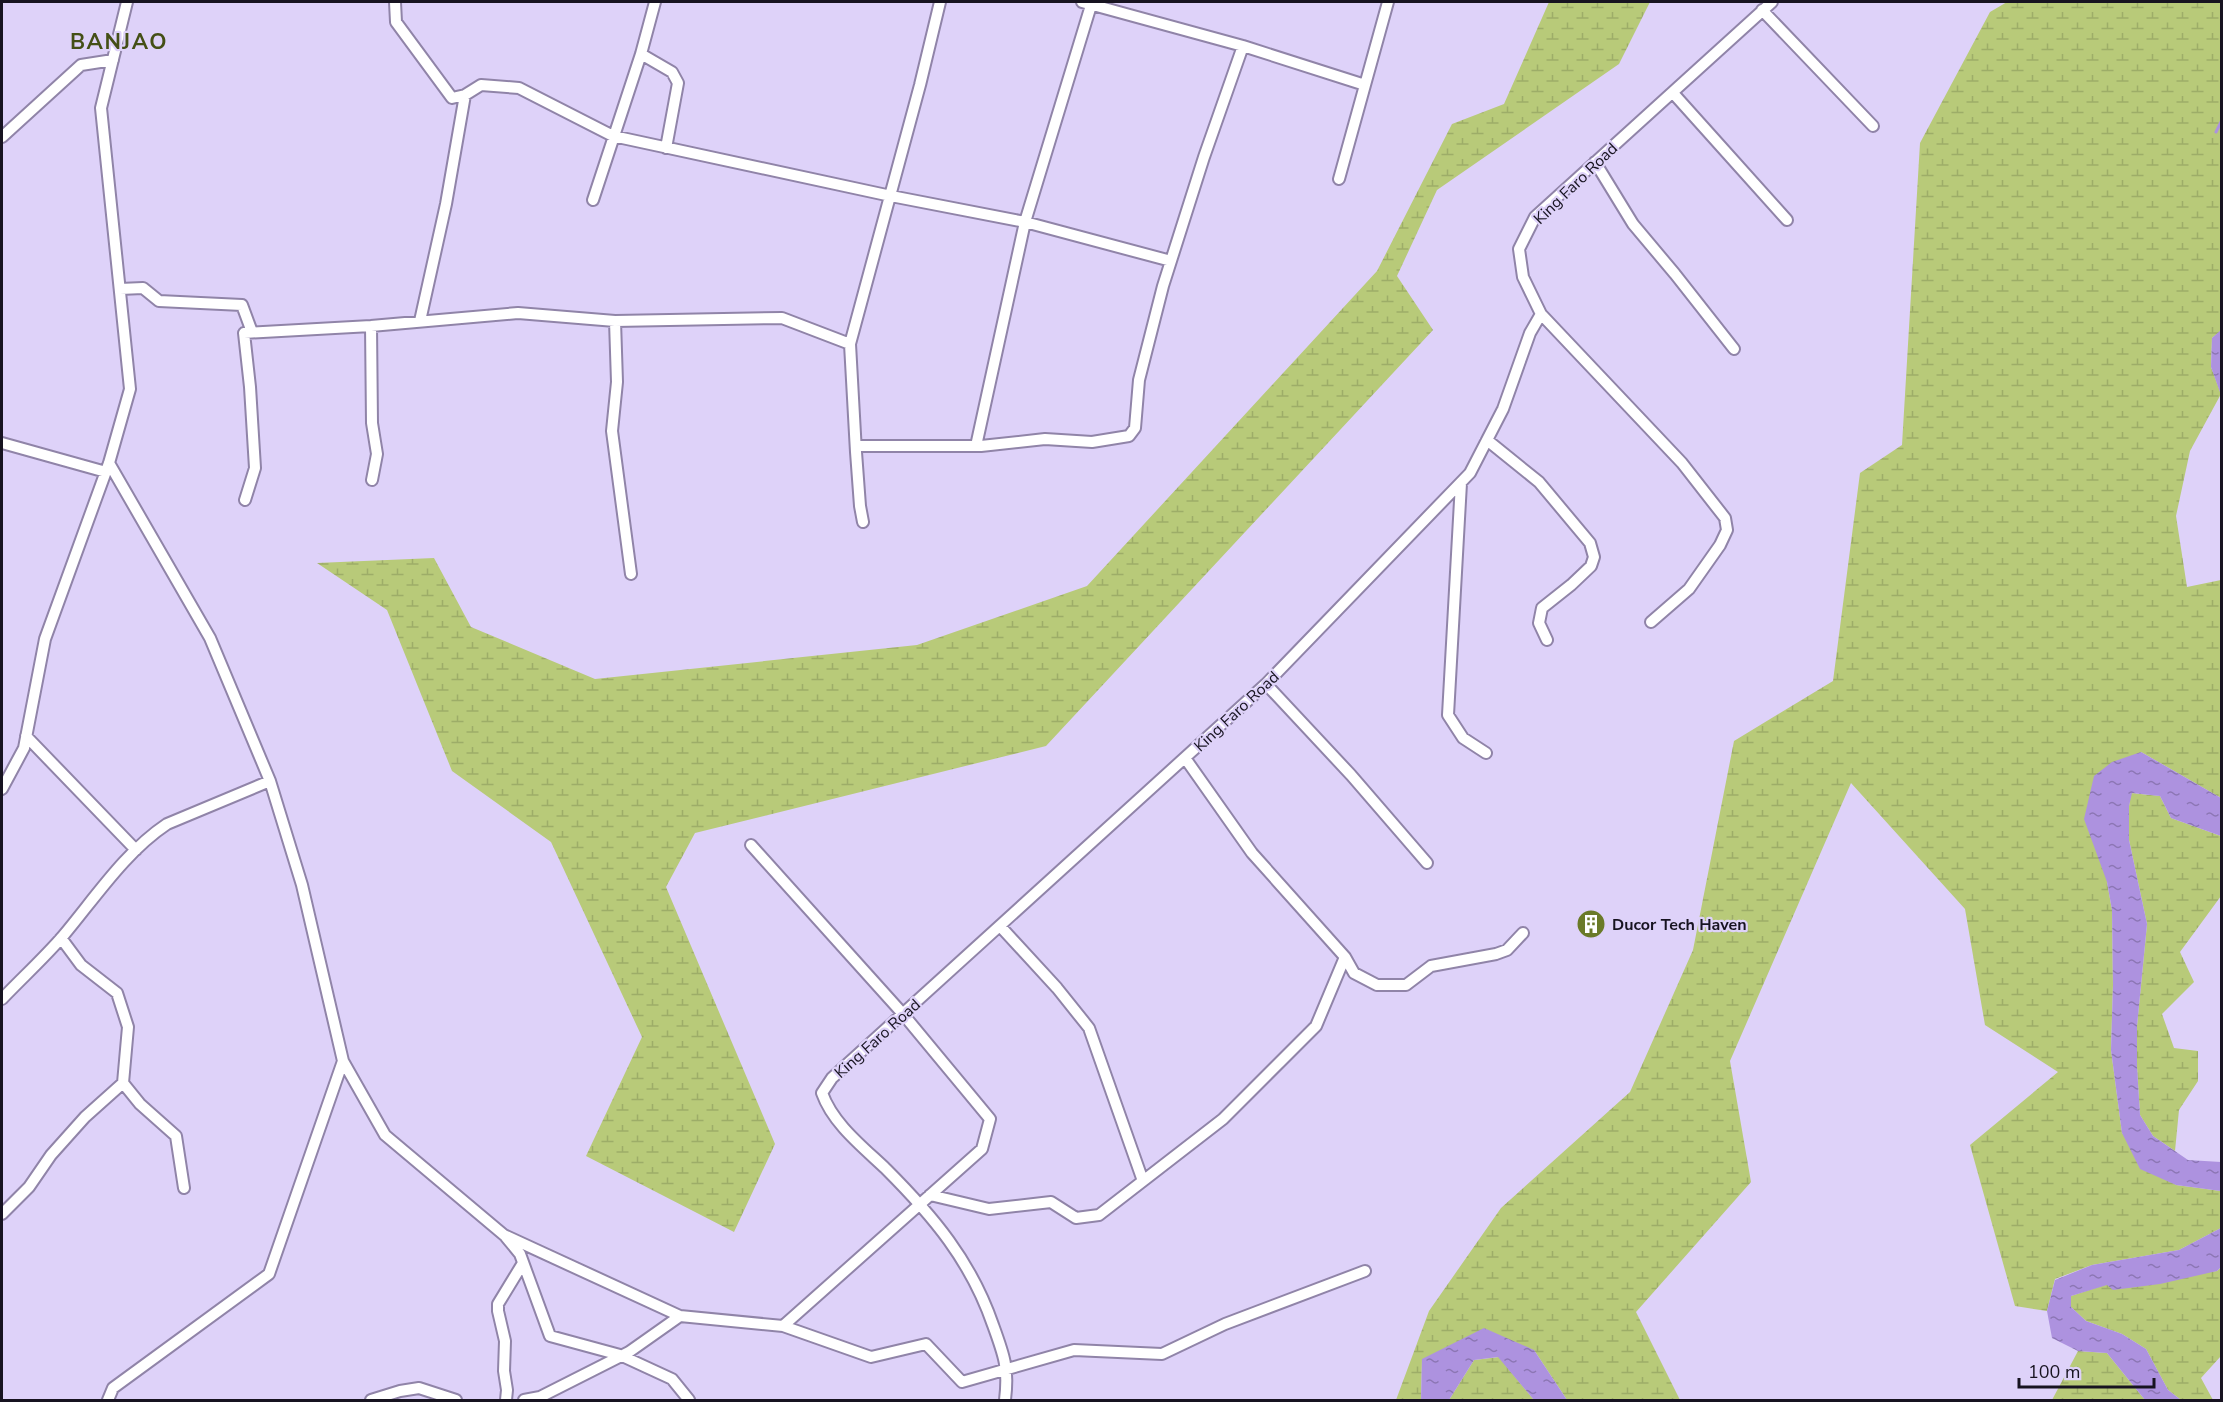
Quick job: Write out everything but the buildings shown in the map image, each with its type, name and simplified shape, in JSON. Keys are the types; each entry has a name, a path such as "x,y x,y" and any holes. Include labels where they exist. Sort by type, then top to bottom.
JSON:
{"street":[{"path":"2,789 24,748 45,639 108,468 130,389 101,108 127,2"},
{"path":"395,2 396,22 452,98 465,95 481,86 519,88 613,136 891,196 1025,222 1172,261"},
{"path":"593,200 641,54 655,2"},
{"path":"863,522 855,446 850,344 891,196 940,2"},
{"path":"976,446 1025,222 1088,2 1243,46 1365,85"},
{"path":"1339,179 1388,2"},
{"name":"King Faro Road","path":"1005,1401 1007,1369 983,1297 952,1242 920,1203 834,1116 827,1108 822,1094 832,1078 1266,684 1470,473 1503,409 1530,333 1541,314 1523,277 1519,249 1535,217 1772,2"},
{"path":"1762,10 1873,126"},
{"path":"855,446 976,446 1045,439 1092,442 1130,436 1135,428 1139,380 1172,261 1243,46"},
{"path":"641,54 672,72 678,83 666,148"},
{"path":"2,137 81,65 113,60"},
{"path":"1673,93 1787,220"},
{"path":"420,321 446,204 465,95"},
{"path":"1595,162 1633,224 1734,349"},
{"path":"120,288 142,288 159,301 242,305 252,332"},
{"path":"245,500 255,468 244,333 371,326 518,313 615,321 782,318 850,344"},
{"path":"1541,314 1682,463 1725,518 1727,530 1720,545 1689,589 1651,622"},
{"path":"615,321 617,382 612,431 631,574"},
{"path":"371,326 372,423 377,454 372,480"},
{"path":"1487,440 1539,482 1590,543 1594,557 1591,566 1542,609 1539,622 1547,640"},
{"path":"2,443 108,468 210,638 270,781 302,885 343,1061 385,1135 504,1235 520,1254 550,1336 620,1355 672,1378 689,1401"},
{"path":"1461,483 1448,715 1462,738 1486,753"},
{"path":"1266,684 1351,775 1427,863"},
{"path":"26,736 136,850"},
{"path":"1185,758 1252,854 1345,957 1354,973 1377,985 1406,985 1431,966 1496,954 1507,950 1523,933"},
{"path":"2,999 61,938 152,834 167,824 270,781"},
{"path":"751,845 903,1014 990,1119 982,1149 783,1326"},
{"path":"1000,926 1057,988 1089,1028 1143,1181"},
{"path":"2,1214 29,1187 51,1155 85,1117 123,1083 128,1027 117,993 81,965 61,938"},
{"path":"930,1195 989,1209 1051,1202 1076,1218 1099,1215 1223,1119 1316,1026 1345,957"},
{"path":"108,1401 113,1388 269,1274 343,1061"},
{"path":"123,1083 140,1104 176,1136 184,1188"},
{"path":"504,1235 681,1316 783,1326 872,1357 926,1344 962,1382 1074,1350 1162,1354 1225,1324 1365,1271"},
{"path":"506,1401 505,1341 498,1304 523,1263"},
{"path":"524,1401 540,1397 629,1352 681,1316"},
{"path":"371,1401 400,1391 419,1389 456,1401"}],"green space":[{"path":"1549,2 1650,2 1619,64 1437,190 1397,276 1433,330 1046,746 695,833 666,887 775,1144 734,1232 586,1156 642,1037 551,842 452,771 387,610 317,563 434,558 471,627 595,679 917,645 1087,586 1377,271 1452,124 1504,104"},
{"path":"2007,2 2221,2 2222,330 2212,338 2211,367 2221,394 2190,451 2176,516 2187,587 2221,580 2221,798 2141,752 2107,882 2112,910 2111,1050 2122,1133 2176,1185 2221,1191 2221,1228 2179,1250 2092,1265 2055,1279 2047,1311 2015,1306 1970,1145 2058,1072 1985,1025 1965,909 1851,783 1730,1061 1751,1182 1636,1312 1680,1400 1567,1400 1534,1350 1422,1359 1421,1400 1396,1400 1429,1311 1501,1208 1630,1092 1693,950 1734,741 1833,681 1860,473 1902,445 1920,143 1990,12"},
{"path":"2131,793 2160,796 2171,818 2221,836 2221,896 2180,952 2194,982 2162,1014 2174,1048 2198,1051 2198,1081 2179,1110 2175,1151 2153,1136 2140,1115 2137,1026 2147,924 2129,840"},
{"path":"2221,1267 2221,1356 2201,1378 2213,1400 2181,1400 2168,1390 2146,1349 2122,1334 2086,1321 2071,1307 2071,1296 2107,1284 2217,1271"},
{"path":"2078,1351 2107,1353 2145,1400 2052,1400"},
{"path":"1499,1357 1534,1400 1449,1400 1474,1360"}],"water":[{"path":"2221,330 2221,395 2211,367 2212,338"},
{"path":"2141,752 2221,798 2221,836 2171,818 2160,796 2132,793 2129,806 2129,840 2147,924 2137,1026 2140,1115 2153,1136 2188,1160 2221,1162 2221,1191 2176,1185 2140,1169 2122,1133 2111,1050 2112,910 2107,882 2084,819 2094,776 2112,762"},
{"path":"2221,1228 2221,1267 2217,1271 2160,1284 2113,1290 2107,1285 2071,1296 2071,1307 2086,1321 2122,1334 2146,1349 2168,1390 2181,1400 2145,1400 2107,1353 2078,1351 2052,1338 2047,1311 2055,1280 2092,1265 2179,1250"},
{"path":"1484,1328 1534,1350 1567,1400 1534,1400 1498,1357 1474,1360 1449,1400 1421,1400 1422,1359"}],"waterway":[{"path":"2216,132 2222,120"}],"place":[{"name":"Ducor Tech Haven","path":"1591,924"}],"district":[{"name":"BANJAO","path":"119,41"}]}
